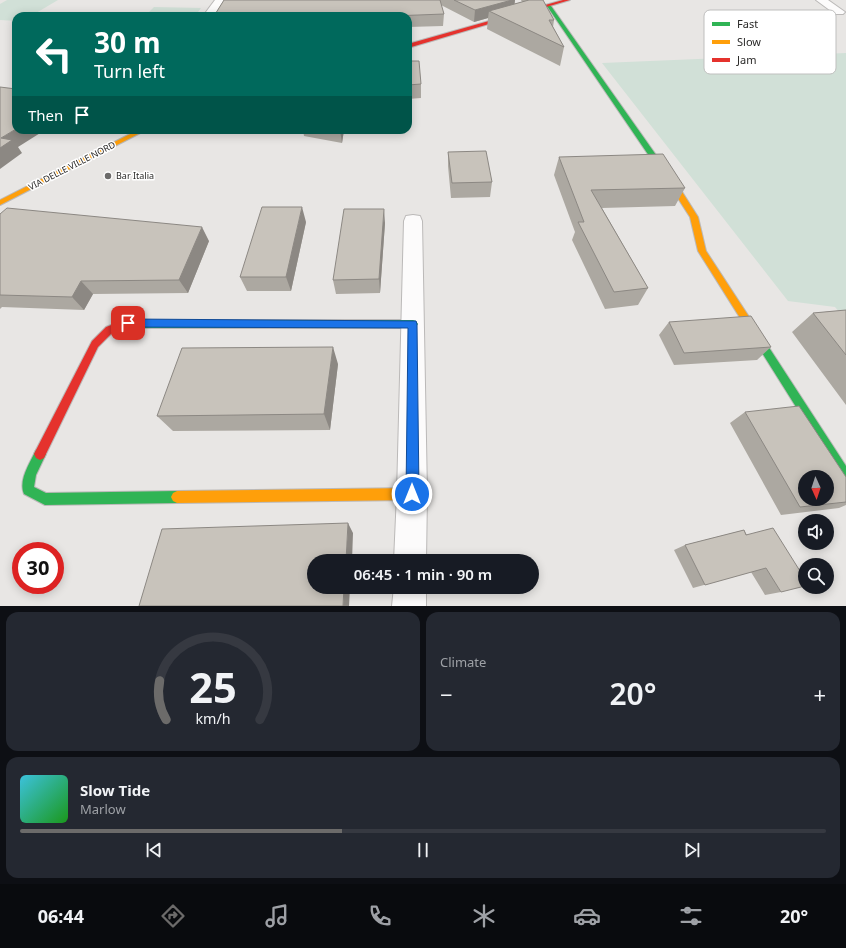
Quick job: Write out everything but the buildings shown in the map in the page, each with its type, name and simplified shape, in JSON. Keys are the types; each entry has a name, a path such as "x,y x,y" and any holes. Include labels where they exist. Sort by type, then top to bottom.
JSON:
{"street":[{"path":"212,12 221,0"},
{"path":"515,0 522,14"},
{"path":"412,45 568,0"},
{"path":"821,0 839,12"},
{"path":"549,6 634,127 694,217 702,251 846,476"},
{"name":"VIA DELLE VILLE NORD","path":"0,203 135,134"},
{"path":"410,554 412,494 413,221"},
{"path":"412,494 45,499 28,490 30,474 95,344 109,330 128,323 413,324"},
{"path":"409,606 410,594"}],"shaded area":[{"path":"7,0 58,0 38,12 12,12 12,21 0,20 0,4"},
{"path":"154,7 201,8 198,12 149,12"},
{"path":"836,53 846,53 846,320 835,307 788,301 602,63 704,59 704,74 836,74"}],"traffic: fast":[{"path":"549,7 676,189"},
{"path":"124,324 413,324"},
{"path":"752,329 846,476"},
{"path":"40,454 30,474 28,490 45,499 177,497"}],"traffic: slow":[{"path":"0,203 135,134"},
{"path":"676,189 694,217 702,251 752,329"},
{"path":"177,497 412,494"}],"traffic: jam":[{"path":"412,45 568,0"},
{"path":"40,454 95,344 109,330 124,324"}],"place":[{"name":"Bar Italia","path":"108,176"}],"route":[{"path":"128,323 413,324 412,494"}]}
